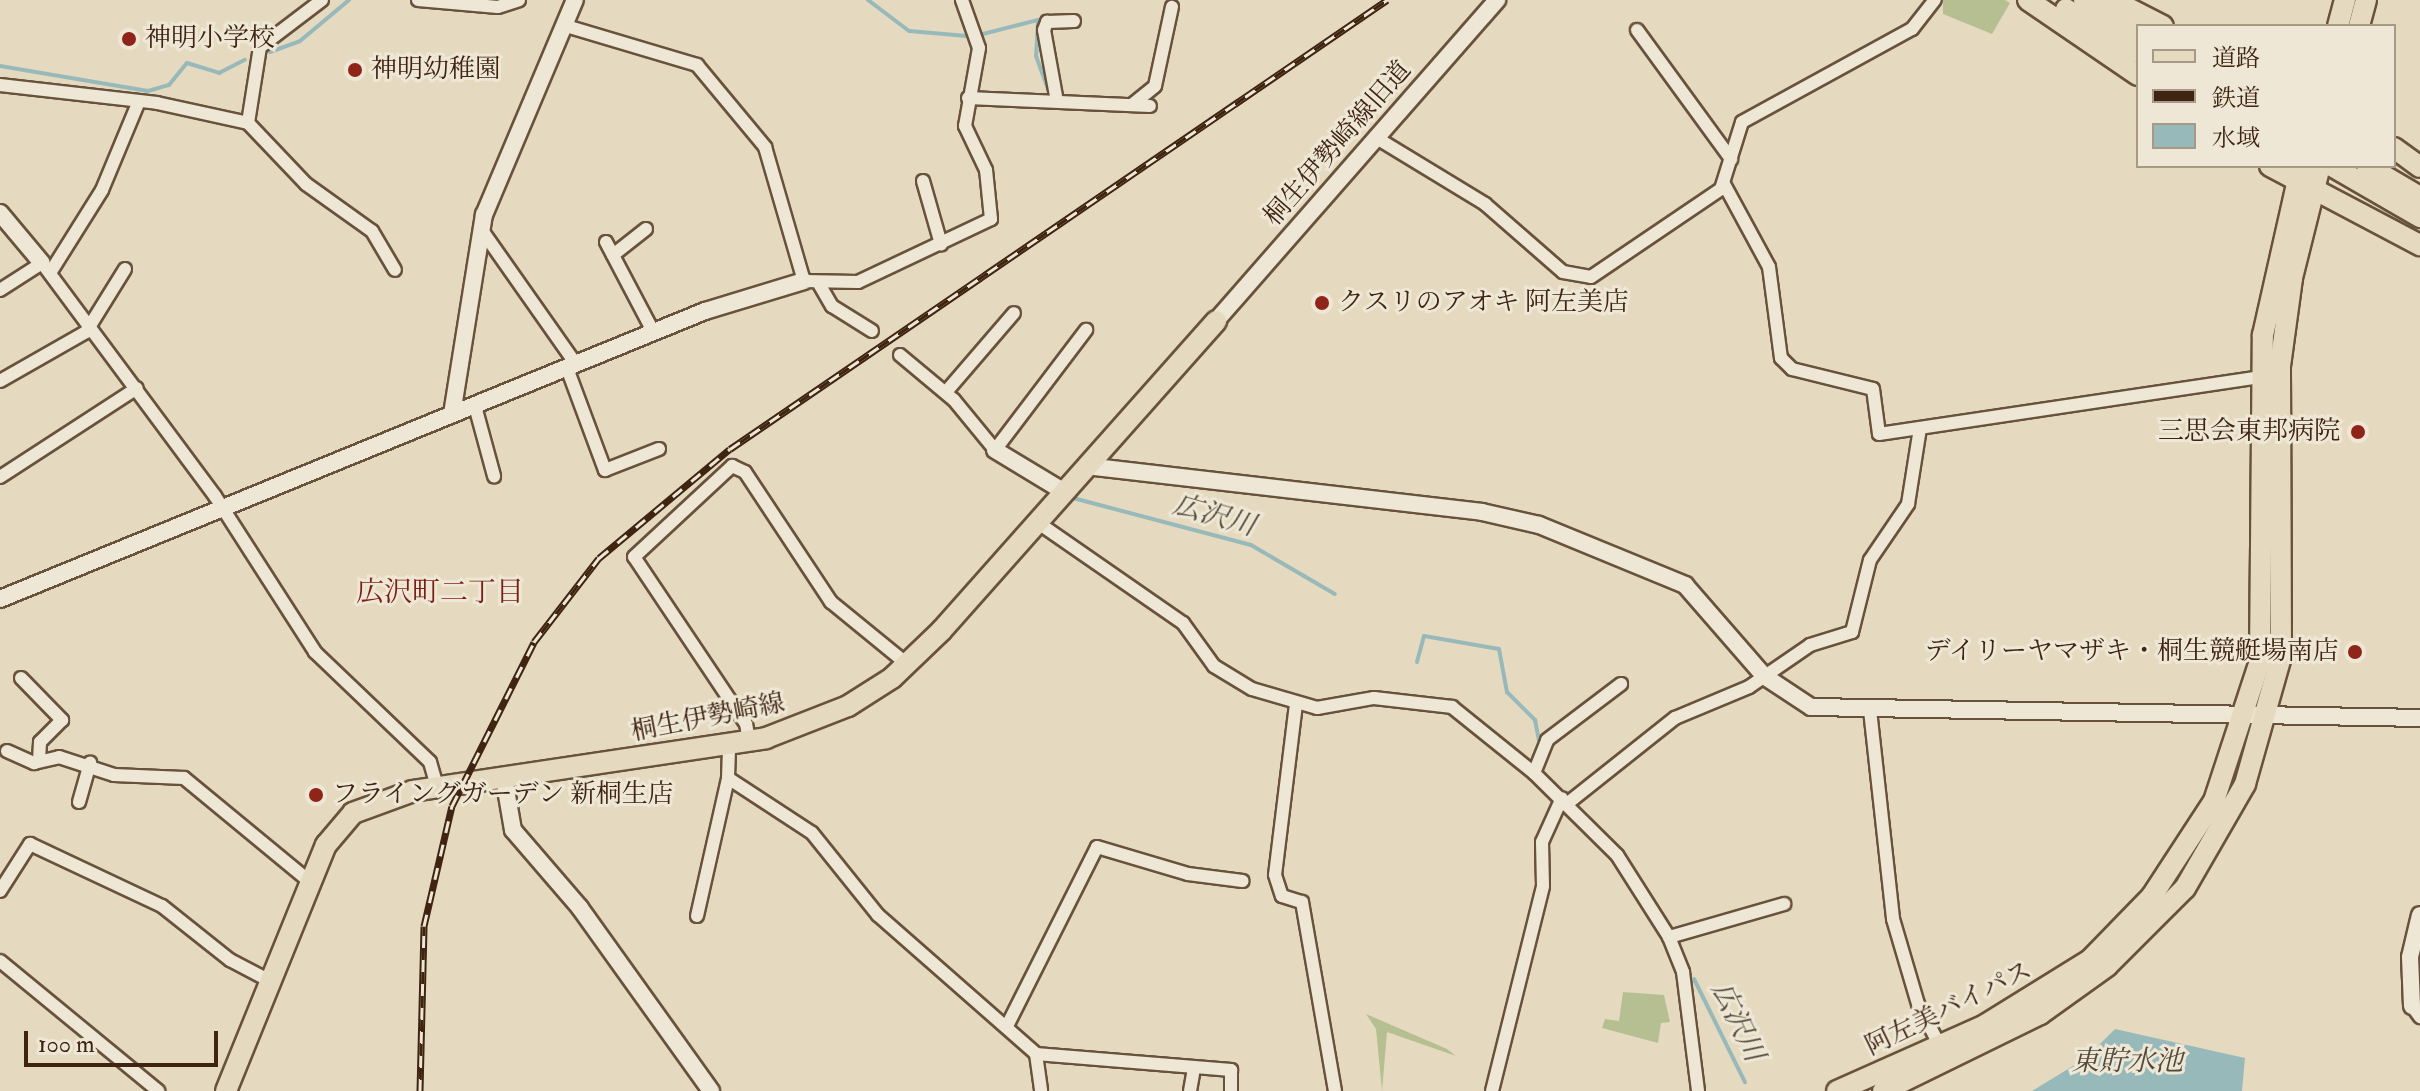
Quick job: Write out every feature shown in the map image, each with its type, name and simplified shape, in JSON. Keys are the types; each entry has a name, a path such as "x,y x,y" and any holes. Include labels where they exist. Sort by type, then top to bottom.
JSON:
{"main road":[{"path":"2028,0 2136,74"},
{"path":"2049,0 2136,51"},
{"path":"2084,0 2136,30"},
{"path":"2112,0 2159,24"},
{"path":"2339,24 2345,0"},
{"path":"2360,24 2366,0"},
{"path":"2396,149 2420,167"},
{"path":"2275,168 2420,245"},
{"path":"2335,168 2420,217"},
{"path":"2370,168 2420,197"},
{"name":"阿左美バイパス","path":"1837,1091 1940,1046 2056,985 2137,914 2201,826 2246,716 2264,604 2260,377 2266,311 2304,181"},
{"name":"阿左美バイパス","path":"1883,1091 2040,1014 2143,934 2216,841 2268,715 2285,602 2282,340 2304,181"},
{"name":"桐生伊勢崎線","path":"226,1091 326,845 353,813 380,799 437,787 739,744 831,715 907,664 1216,321"}],"street":[{"path":"248,123 260,47 322,0"},
{"path":"418,0 498,7 519,0"},
{"path":"452,414 481,229 575,0"},
{"path":"0,599 653,331 811,282 872,279 991,219 986,170 965,126 968,98 979,77 979,48 962,0"},
{"name":"桐生伊勢崎線旧道","path":"1216,321 1497,0"},
{"path":"1375,137 1485,204 1575,278 1602,272 1724,184 1742,122 1912,29 1935,0"},
{"path":"1133,104 1155,86 1172,7"},
{"path":"1056,96 1044,30 1047,22 1074,21"},
{"path":"566,26 697,65 721,89 765,147 811,282 832,306 872,331"},
{"path":"1637,30 1731,159"},
{"path":"0,85 139,101 248,123 306,184 372,231 395,270"},
{"path":"968,98 1056,96 1150,106"},
{"path":"0,290 46,268 102,190 139,101"},
{"path":"923,181 941,244"},
{"path":"1724,184 1769,267 1781,358 1792,369 1873,389 1879,434 2260,377"},
{"path":"0,213 137,388 222,507 322,661 430,762 437,787"},
{"path":"481,229 571,366 605,470 659,449"},
{"path":"613,255 646,229"},
{"path":"606,242 653,331"},
{"path":"0,381 90,328 125,269"},
{"path":"946,392 1014,313"},
{"path":"995,450 1086,330"},
{"path":"900,355 946,392 995,450 1063,491"},
{"path":"0,477 137,388"},
{"path":"475,406 494,476"},
{"path":"1492,1091 1543,886 1543,835 1565,800 1659,728 1764,676 1810,645 1852,632 1870,560 1908,504 1920,428"},
{"path":"697,916 728,778 746,724 634,557 732,466 745,472 831,602 907,664"},
{"path":"1086,466 1491,513 1539,525 1685,585 1764,676 1804,705 1870,710 2420,718"},
{"path":"1037,522 1183,623 1214,666 1296,704 1381,698 1452,707 1534,773 1565,800 1634,878 1669,937 1683,972 1698,1091"},
{"path":"21,678 62,720 40,742 39,761"},
{"path":"1534,773 1547,740 1621,684"},
{"path":"1296,704 1275,875 1282,896 1302,902 1335,1091"},
{"path":"1870,710 1893,919 1918,1004 1940,1046"},
{"path":"7,751 39,761 90,763 114,775 163,772 192,782 248,837 310,882"},
{"path":"79,802 90,763"},
{"path":"504,778 513,830 580,908 711,1091"},
{"path":"728,778 812,833 878,915 1036,1054 1041,1091"},
{"path":"0,891 30,844 162,906 230,960 270,981"},
{"path":"1007,1026 1097,847 1188,874 1243,881"},
{"path":"1669,937 1784,904"},
{"path":"2416,1011 2410,957 2420,915"},
{"path":"0,961 158,1091"},
{"path":"1036,1054 1231,1070 1231,1091"},
{"path":"1190,1091 1194,1068"}],"green space":[{"path":"1943,0 2005,0 2010,3 1992,34 1943,14"},
{"path":"1623,992 1664,995 1670,1022 1661,1023 1658,1043 1602,1028 1605,1019 1619,1021"},
{"path":"1366,1014 1447,1049 1456,1056 1387,1032 1382,1091 1376,1029"}],"water":[{"name":"東貯水池","path":"2115,1029 2245,1058 2242,1091 2032,1091 2086,1058"}],"waterway":[{"name":"広沢川","path":"270,52 300,41 349,0"},
{"path":"868,0 909,31 967,36"},
{"path":"979,35 1038,20 1036,56 1048,89"},
{"name":"広沢川","path":"0,66 148,91 169,85 187,63 219,73 245,60"},
{"name":"広沢川","path":"1073,498 1251,545 1335,594"},
{"path":"1417,662 1424,636 1499,649 1507,692 1535,720 1539,741"},
{"name":"広沢川","path":"1694,979 1745,1082"}],"railway":[{"path":"420,1091 424,926 452,806 534,642 599,558 730,449 1387,0"}],"place":[{"name":"神明小学校","path":"129,39"},
{"name":"神明幼稚園","path":"355,70"},
{"name":"クスリのアオキ 阿左美店","path":"1322,303"},
{"name":"三思会東邦病院","path":"2358,432"},
{"name":"デイリーヤマザキ・桐生競艇場南店","path":"2355,652"},
{"name":"フライングガーデン 新桐生店","path":"316,795"}],"district":[{"name":"広沢町二丁目","path":"440,593"}]}
